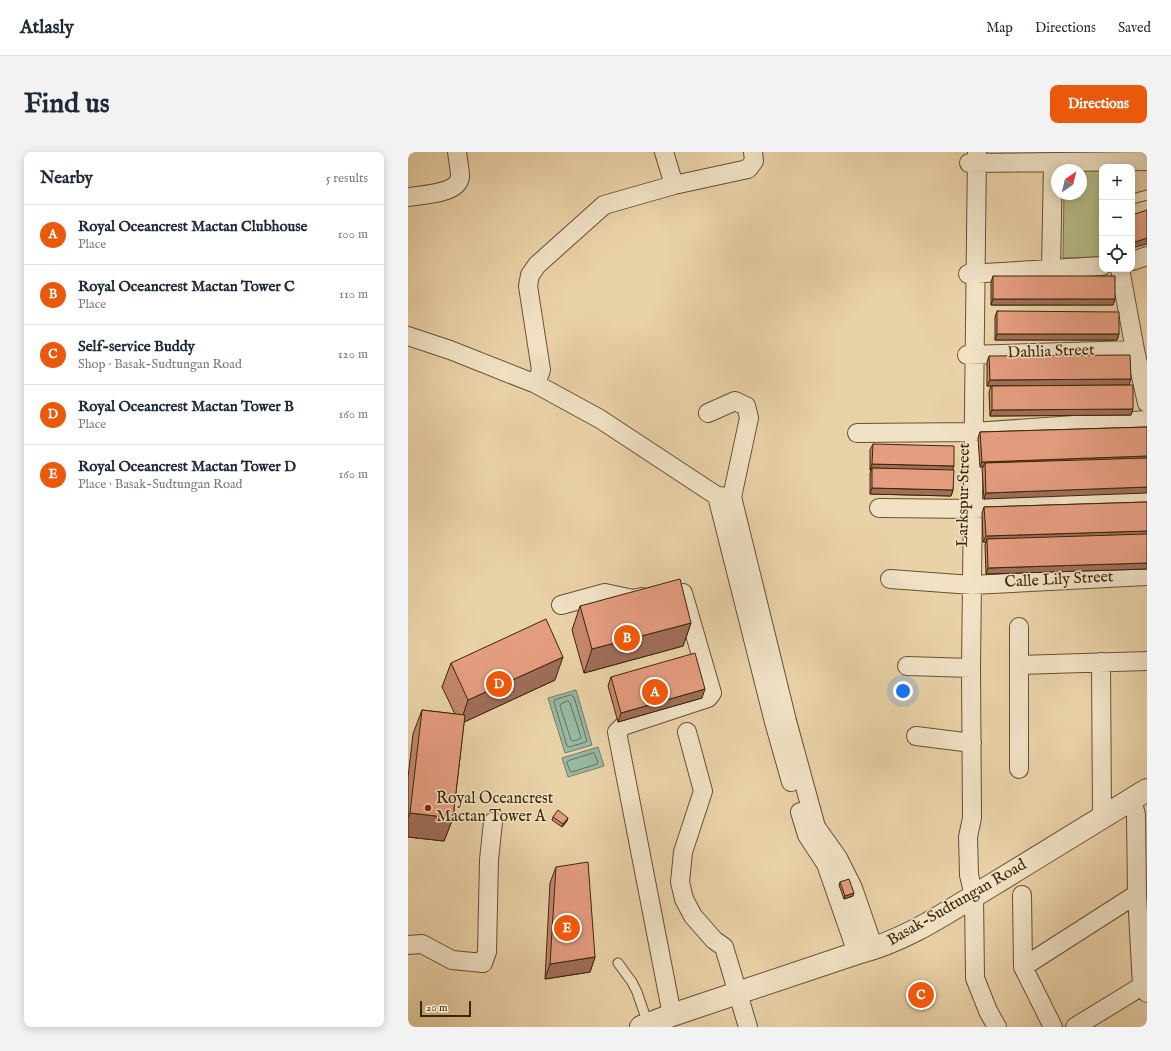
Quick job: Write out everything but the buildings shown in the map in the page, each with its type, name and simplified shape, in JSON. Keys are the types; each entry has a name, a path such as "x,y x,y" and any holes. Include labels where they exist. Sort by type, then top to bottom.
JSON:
{"street":[{"path":"408,197 446,191 456,185 460,178 457,152"},
{"path":"664,152 674,185"},
{"path":"536,384 541,370 528,286 530,275 536,264 604,205 674,185 748,169 754,161 753,152"},
{"path":"973,157 1053,162 1147,161"},
{"name":"Larkspur Street","path":"973,157 968,509 967,743 961,818 968,837 969,875 974,896 975,978 988,1011 997,1027"},
{"path":"1051,269 1053,162"},
{"path":"1135,260 1147,256"},
{"path":"972,274 1099,266"},
{"path":"1121,272 1135,350 1147,403"},
{"path":"408,336 450,350 536,384 600,420 725,496"},
{"name":"Dahlia Street","path":"970,354 1135,350"},
{"path":"708,413 735,401 746,406 749,418 725,496 807,835 832,861 853,888 865,951"},
{"path":"857,433 969,432 1147,420"},
{"path":"879,508 968,509 1147,498"},
{"name":"Calle Lily Street","path":"890,579 968,585 1147,576"},
{"path":"561,606 605,593 633,599 681,586 712,693 708,698 623,726 617,732 672,1015"},
{"path":"1019,627 1020,769"},
{"path":"1019,664 1147,661"},
{"path":"1102,662 1102,818"},
{"path":"907,666 967,668"},
{"path":"687,732 703,791 683,852 680,882 684,899 692,916 714,940 724,947 748,1027"},
{"path":"916,736 967,743"},
{"path":"1075,1027 1144,990 1137,894 1136,815 1140,795"},
{"name":"Basak-Sudtungan Road","path":"644,1025 902,938 1140,795"},
{"path":"408,945 422,944 452,960 483,963 487,952 489,860 493,822"},
{"path":"1023,967 1137,894"},
{"path":"1022,895 1023,967 1053,1027"}],"lane":[{"path":"1135,198 1147,195"},
{"path":"618,963 632,982 637,992 644,1025"}],"green space":[{"path":"1099,169 1099,257 1063,258 1064,200 1087,200 1087,170"}],"water":[{"path":"576,690 592,745 565,753 548,698"},
{"path":"598,747 604,766 568,777 562,758"}],"place":[{"name":"Royal Oceancrest Mactan Tower C","path":"627,638"},
{"name":"Royal Oceancrest Mactan Tower B","path":"499,684"},
{"name":"Royal Oceancrest Mactan Clubhouse","path":"655,692"},
{"name":"Royal Oceancrest Mactan Tower A","path":"428,808"},
{"name":"Royal Oceancrest Mactan Tower D","path":"567,928"},
{"name":"Self-service Buddy","path":"921,995"}]}
